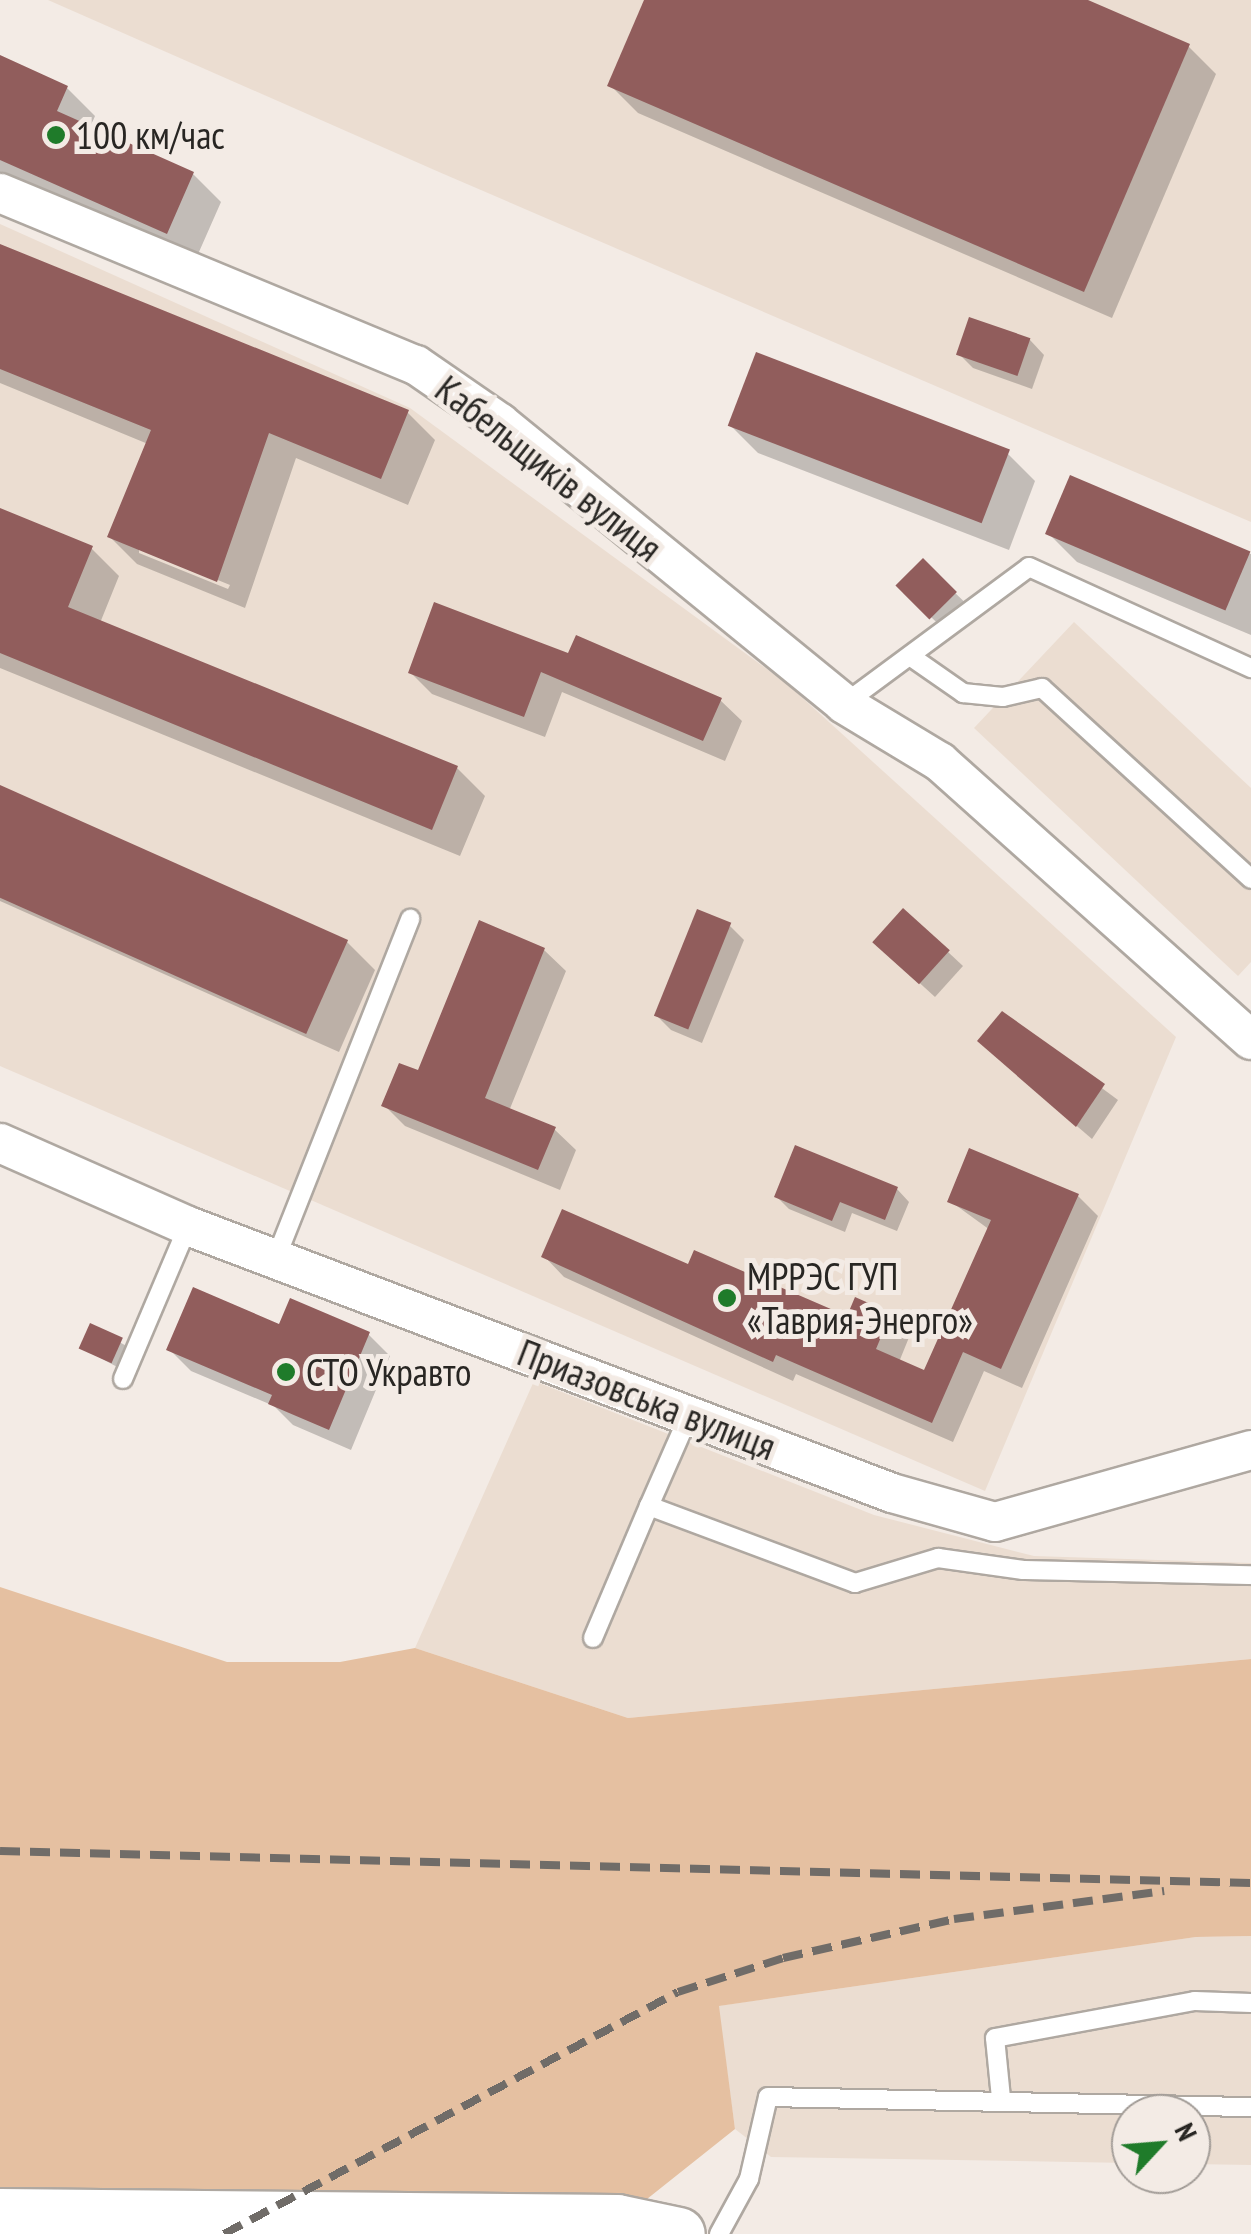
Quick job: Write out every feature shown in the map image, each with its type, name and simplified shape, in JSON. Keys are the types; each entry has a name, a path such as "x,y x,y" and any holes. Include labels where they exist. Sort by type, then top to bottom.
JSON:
{"street":[{"name":"Кабельщиків вулиця","path":"0,193 416,365 500,424 844,704 940,762 1251,1040"},
{"name":"Приазовська вулиця","path":"0,1143 188,1226 892,1493 996,1522 1251,1450"},
{"path":"0,2215 166,2226 296,2228 521,2228 617,2221 679,2234"}],"lane":[{"path":"844,704 1030,568 1251,668"},
{"path":"910,656 964,693 1003,698 1042,688 1251,879"},
{"path":"276,1258 410,919"},
{"path":"123,1379 188,1226"},
{"path":"594,1638 689,1416"},
{"path":"649,1506 854,1583 938,1558 1023,1570 1251,1575"},
{"path":"1001,2098 995,2038 1195,2002 1251,2003"},
{"path":"718,2234 749,2179 768,2097 1001,2098 1251,2108"}],"shaded area":[{"path":"48,0 1251,0 1251,522 439,172"},
{"path":"0,224 410,408 786,683 1176,1037 985,1491 0,1066"},
{"path":"1074,622 1251,788 1251,962 1238,976 974,728"},
{"path":"534,1381 874,1515 1034,1556 1251,1563 1251,1659 628,1718 415,1648"},
{"path":"0,1587 227,1662 340,1662 415,1648 628,1718 1251,1659 1251,1936 1196,1937 719,2006 735,2129 647,2199 188,2204 0,2199"},
{"path":"1251,1936 1251,2165 1211,2164 1211,2094 1111,2094 1111,2163 771,2157 735,2129 718,2006 1196,1937"}],"building":[{"path":"644,0 1088,0 1190,44 1084,292 607,86"},
{"name":"100 км/час","path":"0,55 68,86 57,111 194,172 167,234 0,160"},
{"path":"0,244 409,410 381,479 269,433 217,582 107,537 151,430 0,369"},
{"path":"969,317 1030,338 1017,376 956,355"},
{"path":"756,352 1010,449 982,523 728,426"},
{"path":"1070,475 1250,552 1225,610 1045,534"},
{"path":"0,508 93,546 68,607 458,766 432,830 0,653"},
{"path":"923,558 957,592 929,620 895,586"},
{"path":"434,602 568,653 576,635 722,698 703,741 541,672 524,717 408,673"},
{"path":"0,785 348,940 306,1034 0,898"},
{"path":"903,908 950,950 919,984 872,942"},
{"path":"697,909 731,923 688,1029 654,1016"},
{"path":"479,920 545,948 485,1098 556,1127 538,1170 381,1106 399,1063 418,1070"},
{"path":"1002,1011 1105,1084 1076,1127 977,1041"},
{"path":"795,1145 898,1187 885,1220 840,1202 832,1221 774,1197"},
{"path":"969,1148 1079,1194 1001,1369 963,1352 932,1423 776,1355 773,1362 541,1257 562,1209 688,1264 694,1250 847,1316 855,1297 891,1313 876,1349 924,1370 991,1220 947,1202"},
{"name":"СТО Укравто","path":"193,1287 279,1324 290,1298 370,1332 329,1430 268,1404 272,1395 166,1350"},
{"path":"90,1323 123,1338 111,1363 79,1349"}],"railway":[{"path":"0,1851 1251,1883"},
{"path":"224,2234 678,1992 783,1958 954,1919 1164,1891"}],"place":[{"name":"100 км/час","path":"56,135"},
{"name":"МРРЭС ГУП «Таврия-Энерго»","path":"727,1298"},
{"name":"СТО Укравто","path":"286,1372"}]}
